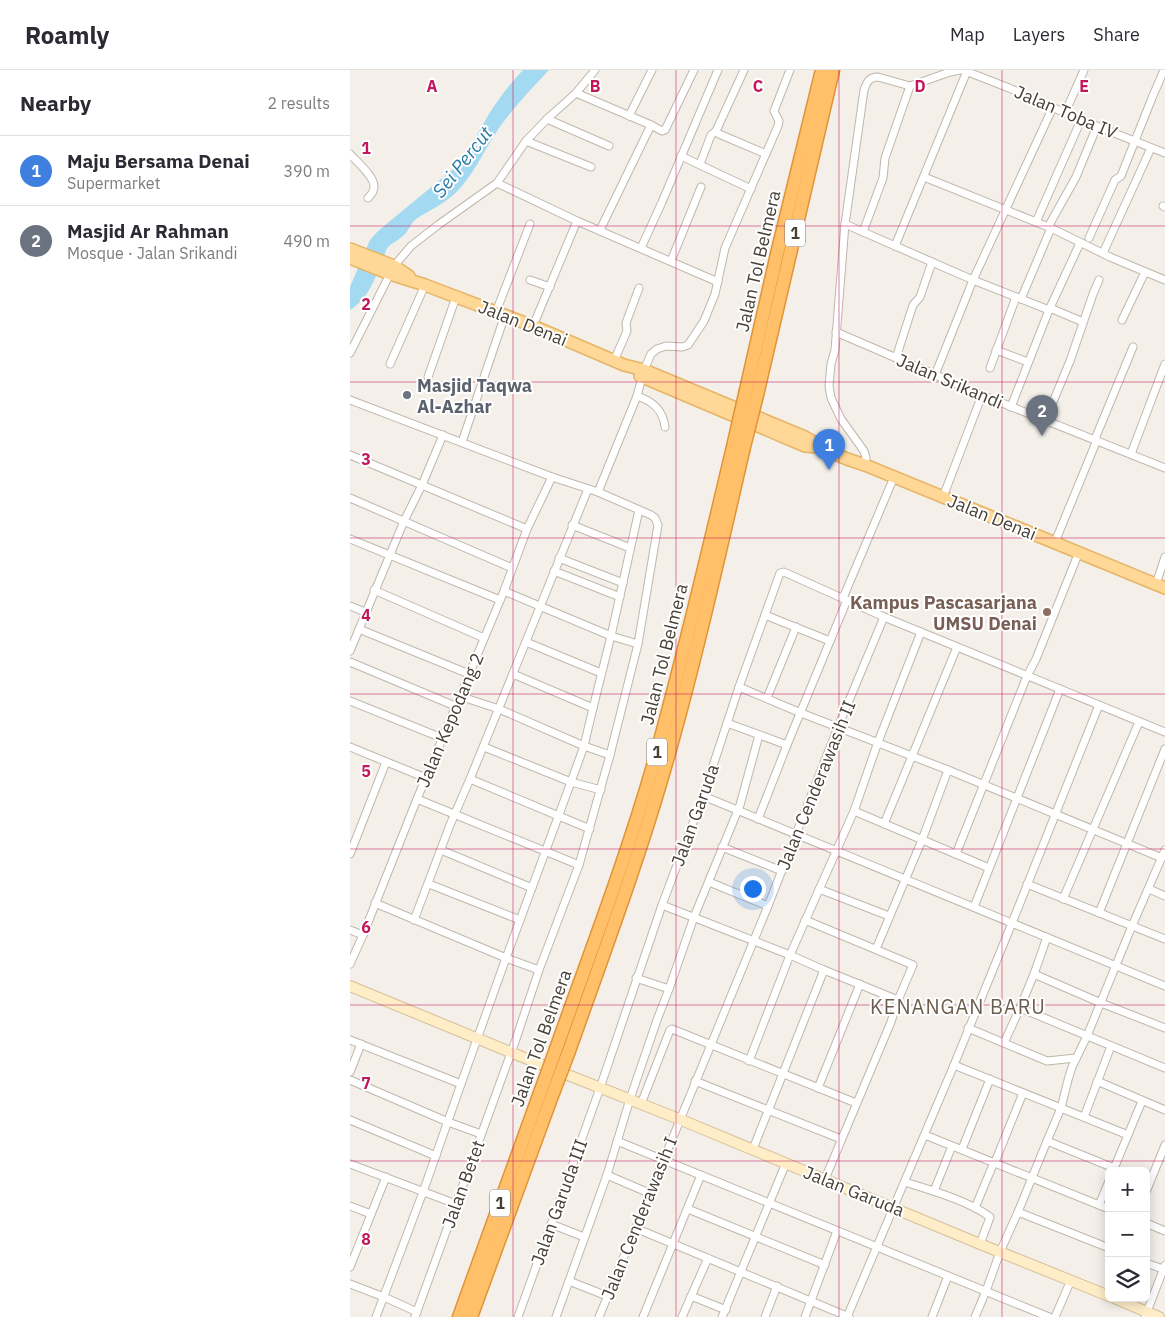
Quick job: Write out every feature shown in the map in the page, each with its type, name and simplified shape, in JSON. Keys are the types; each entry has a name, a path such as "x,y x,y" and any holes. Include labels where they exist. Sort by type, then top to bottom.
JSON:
{"highway":[{"name":"Jalan Tol Belmera","path":"752,392 777,254 822,70"},
{"name":"Jalan Tol Belmera","path":"459,1317 635,864 667,762 700,638 738,449 833,70"},
{"name":"Jalan Tol Belmera","path":"471,1317 547,1092"}],"main road":[{"name":"Jalan Denai","path":"351,252 423,284 533,326 802,445 818,446 1160,586"}],"street":[{"path":"350,353 389,269 411,246 498,183 526,141 576,93 595,70"},
{"path":"629,116 652,70"},
{"path":"576,93 662,131 665,130 694,70"},
{"path":"641,248 718,70"},
{"path":"700,164 711,136 716,131 744,70"},
{"path":"598,492 651,354 657,349 666,346 682,347 688,345 704,321 716,294 725,248 778,126 779,121 774,111 790,70"},
{"path":"865,465 864,451 841,419 829,386 831,364 835,350 845,224 864,90 868,81 874,77 910,86 950,72 964,70 924,177 894,246"},
{"name":"Jalan Toba IV","path":"964,70 1081,120 1165,153"},
{"path":"1065,113 1084,70"},
{"path":"1090,238 1115,180 1121,176 1164,70"},
{"path":"863,232 883,178 885,158 910,86"},
{"path":"935,375 1005,209 1053,107"},
{"path":"547,119 609,146"},
{"path":"1036,222 1081,120"},
{"path":"600,230 651,125"},
{"path":"990,368 996,350 1050,228 1076,177 1097,126"},
{"path":"716,131 766,154"},
{"path":"526,141 591,168"},
{"path":"1103,253 1151,148"},
{"path":"350,154 372,180 373,192 368,198"},
{"path":"681,156 751,188"},
{"path":"924,177 1036,222 1165,280"},
{"path":"498,183 577,221 718,282"},
{"path":"671,261 701,186"},
{"path":"533,326 577,221"},
{"path":"462,442 500,314 530,224"},
{"path":"845,224 974,280 1083,322"},
{"path":"1011,407 1050,309 1080,243"},
{"path":"896,358 932,262"},
{"path":"1122,320 1145,272"},
{"path":"530,280 550,288"},
{"path":"1045,421 1070,360 1099,280"},
{"path":"390,364 423,284"},
{"path":"619,363 627,331 626,323 639,288"},
{"path":"428,377 456,297"},
{"name":"Jalan Srikandi","path":"836,332 1045,421 1165,466"},
{"path":"1055,542 1133,346"},
{"path":"996,350 1028,362"},
{"path":"1131,454 1165,364"},
{"path":"943,497 982,395"},
{"path":"636,396 645,398 658,408 666,427"},
{"path":"350,400 552,477 598,492 639,510 584,746 506,958 424,1192 376,1317"},
{"path":"350,650 374,590 443,435"},
{"path":"350,455 527,529"},
{"name":"Jalan Kepodang 2","path":"350,964 459,696 504,591 527,529 552,477"},
{"path":"758,819 894,477"},
{"path":"414,920 588,489"},
{"path":"350,498 512,568"},
{"name":"Jalan Betet","path":"416,1314 539,970 579,865 601,790 638,644 658,525 655,518 639,510"},
{"path":"572,526 630,548"},
{"path":"351,541 500,600"},
{"path":"956,854 1079,552"},
{"path":"1160,586 1165,557"},
{"path":"559,558 622,583"},
{"path":"554,571 620,597"},
{"name":"Jalan Garuda","path":"600,1088 636,978 703,796 739,687 781,572 845,599"},
{"path":"374,590 484,638"},
{"path":"504,591 611,636 638,644"},
{"path":"845,599 884,617 1028,674 1165,732"},
{"path":"350,606 365,612"},
{"path":"765,615 830,641"},
{"name":"Jalan Cenderawasih II","path":"679,1119 768,906 838,727 884,617"},
{"path":"767,698 796,627"},
{"path":"359,629 469,674"},
{"path":"749,1061 790,955 854,810 921,632"},
{"path":"526,642 601,673"},
{"path":"884,824 957,647"},
{"path":"350,662 455,706"},
{"path":"513,674 593,708"},
{"path":"739,687 984,784 1162,858"},
{"path":"974,908 1060,689"},
{"path":"459,696 498,709 584,746 610,755"},
{"path":"350,701 442,738"},
{"path":"635,1228 742,1271 848,1317 954,1065 1099,705"},
{"path":"1063,899 1139,722"},
{"path":"727,723 787,745"},
{"path":"556,1317 607,1175 656,1020 694,917 740,805 759,735"},
{"path":"484,747 571,782 601,790"},
{"path":"350,757 352,748 426,778"},
{"path":"1099,913 1165,749"},
{"path":"350,854 386,762"},
{"path":"876,949 922,840 948,770"},
{"path":"470,779 590,829"},
{"path":"703,796 1165,986"},
{"path":"417,799 579,865"},
{"path":"854,810 989,868"},
{"path":"722,847 782,871"},
{"path":"441,850 532,888"},
{"path":"975,1317 1000,1252 1061,1108 1076,1058 1088,1036 1165,850"},
{"path":"709,882 768,906"},
{"path":"429,884 520,920"},
{"path":"1027,884 1165,939"},
{"path":"819,889 890,916"},
{"path":"1149,889 1165,896"},
{"path":"375,903 539,970"},
{"path":"662,904 898,1000"},
{"path":"805,920 913,965 825,1179"},
{"path":"350,930 363,935"},
{"path":"1004,1044 1047,938"},
{"path":"753,1149 824,970"},
{"path":"1034,974 1165,1028"},
{"path":"636,978 669,989"},
{"path":"818,1088 860,984"},
{"name":"Jalan Garuda","path":"350,986 1105,1294"},
{"path":"1020,1008 1165,1068"},
{"path":"968,1028 1047,1061 1076,1058"},
{"path":"641,1104 671,1029 856,1103"},
{"path":"350,1040 461,1084"},
{"path":"350,1072 361,1044"},
{"path":"1084,1118 1111,1046"},
{"path":"954,1065 1128,1135"},
{"path":"350,1080 481,1134"},
{"path":"962,1149 990,1080"},
{"path":"695,1081 841,1139"},
{"path":"1098,1081 1165,1110"},
{"name":"Jalan Garuda III","path":"518,1317 600,1088"},
{"path":"975,1208 1023,1092"},
{"path":"1115,1167 1142,1100"},
{"name":"Jalan Cenderawasih I","path":"599,1317 679,1119"},
{"path":"350,1120 436,1156"},
{"path":"925,1135 962,1149 993,1165 1105,1207"},
{"path":"1047,1140 1109,1167"},
{"path":"617,1141 1049,1317"},
{"path":"1150,1182 1165,1145"},
{"path":"934,1191 950,1151"},
{"path":"722,1317 786,1163"},
{"path":"351,1166 386,1177 456,1204"},
{"path":"607,1175 649,1193"},
{"path":"643,1317 701,1175"},
{"path":"350,1267 386,1177"},
{"path":"905,1182 934,1191 975,1208 990,1217 980,1244"},
{"path":"1099,1205 1105,1191"},
{"path":"350,1206 371,1214"},
{"path":"688,1209 825,1265"},
{"path":"1018,1212 1105,1246"},
{"path":"551,1224 584,1237"},
{"path":"1150,1225 1165,1231"},
{"path":"805,1317 838,1231"},
{"path":"682,1317 708,1258"},
{"path":"1146,1315 1164,1267 1150,1264"},
{"path":"932,1317 948,1276"},
{"path":"1055,1317 1070,1280"},
{"path":"569,1281 607,1296"},
{"path":"350,1284 384,1297 416,1314"},
{"path":"765,1317 777,1286"},
{"path":"691,1296 726,1310"},
{"path":"1122,1302 1146,1315 1159,1317"}],"water":[{"name":"Sei Percut","path":"523,70 549,70 505,120 457,192 416,219 405,234 387,248 369,291 350,310 350,287 370,240 378,231 458,165 497,102"}],"place":[{"name":"Masjid Taqwa Al-Azhar","path":"407,395"},
{"name":"Masjid Ar Rahman","path":"1042,436"},
{"name":"Maju Bersama Denai","path":"829,470"},
{"name":"Kampus Pascasarjana UMSU Denai","path":"1047,612"}],"district":[{"name":"KENANGAN BARU","path":"958,1006"}]}
